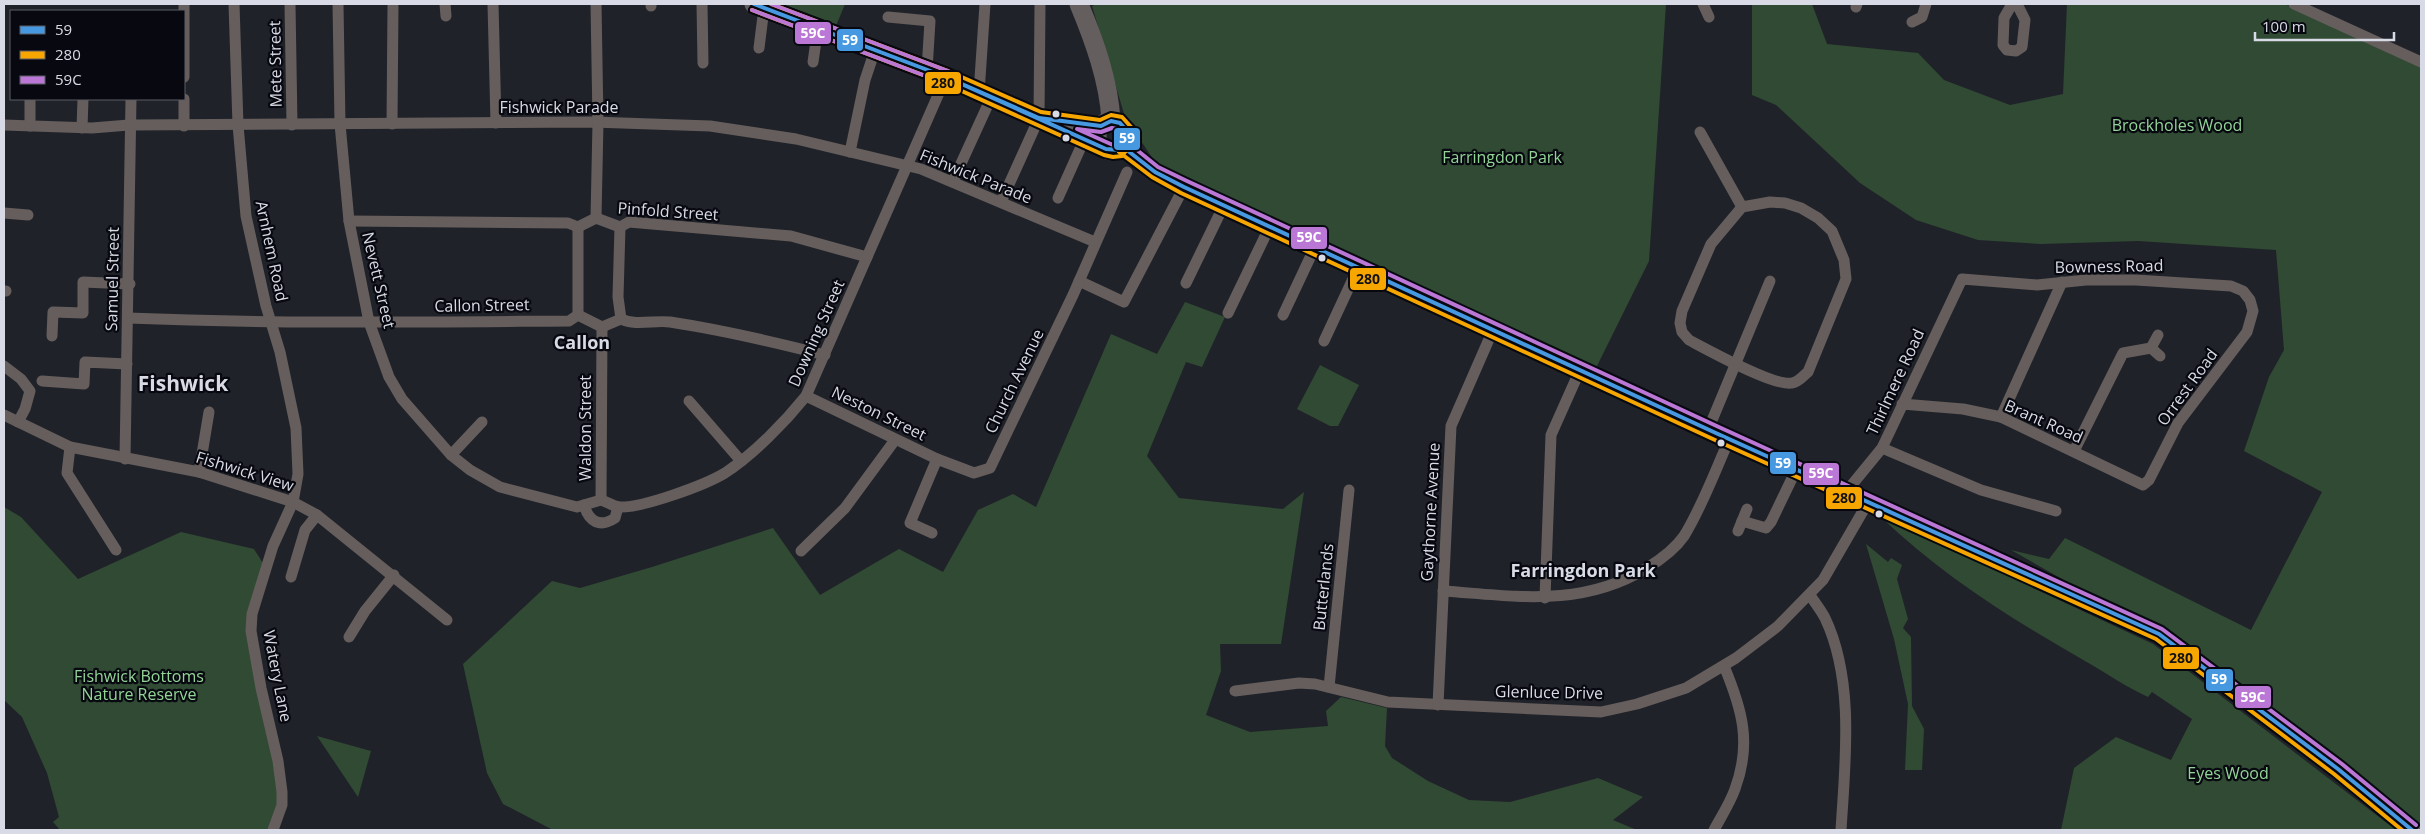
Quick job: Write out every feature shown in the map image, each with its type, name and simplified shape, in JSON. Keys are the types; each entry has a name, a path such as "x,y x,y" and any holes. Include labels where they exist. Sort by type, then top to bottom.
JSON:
{"highway":[{"path":"1079,4 1104,74 1110,104 1099,134"},
{"path":"759,6 946,77 1039,118 1099,134 1113,151 1123,147 1127,139 1126,130 1120,124 1099,134"},
{"path":"1123,147 1155,172 1184,187 1729,440 2160,634 2338,769 2412,830"}],"street":[{"name":"Arnhem Road","path":"234,4 238,126 246,216 271,323 280,352 296,428 298,474 294,502"},
{"name":"Mete Street","path":"290,4 292,124"},
{"name":"Nevett Street","path":"338,4 340,124 349,221 369,322 389,377 402,399 451,455 470,470 500,487 578,508 601,500"},
{"path":"392,124 394,4"},
{"path":"493,4 496,123"},
{"path":"596,4 598,122 596,218"},
{"path":"702,4 703,63"},
{"path":"952,181 985,95 986,4"},
{"path":"1001,202 1039,118 1040,4"},
{"path":"1703,4 1709,17"},
{"path":"1912,22 1922,17 1926,4"},
{"path":"2012,4 2004,18 2003,45 2006,50 2016,51 2022,47 2025,20 2017,4"},
{"path":"2294,4 2419,60"},
{"path":"184,5 184,10"},
{"path":"759,6 759,48"},
{"path":"888,17 930,21 927,70"},
{"path":"813,62 818,27"},
{"path":"850,152 865,80 875,50"},
{"name":"Downing Street","path":"618,507 670,496 724,474 741,461 794,411 806,396 946,77"},
{"path":"30,100 30,126"},
{"path":"82,128 83,100"},
{"name":"Samuel Street","path":"126,459 130,284 129,126 131,100"},
{"path":"184,100 184,126"},
{"name":"Fishwick Parade","path":"4,125 82,128 292,124 598,122 710,126 796,139 908,166 952,181 1095,242"},
{"path":"1700,132 1742,207"},
{"path":"1058,198 1099,134"},
{"name":"Church Avenue","path":"937,460 974,472 990,468 1079,281 1127,172"},
{"path":"1079,281 1124,302 1184,187"},
{"path":"1757,203 1785,203 1802,208 1818,218 1832,231 1844,260 1846,279 1808,372 1791,384 1774,380 1734,362 1688,340 1682,332 1680,324 1682,311 1711,244 1742,207 1757,203"},
{"path":"1186,283 1224,205"},
{"path":"4,213 28,215"},
{"name":"Pinfold Street","path":"578,227 596,218 620,227 629,222 791,236 867,257"},
{"path":"349,221 568,223 578,227 578,315 602,327 621,319 628,322 668,322 752,337 825,354"},
{"path":"1228,312 1270,226"},
{"path":"620,227 618,297 621,319"},
{"path":"1283,315 1315,247"},
{"path":"1324,341 1358,268"},
{"name":"Bowness Road","path":"1962,279 2037,284 2136,280 2231,286 2243,291 2250,300"},
{"name":"Thirlmere Road","path":"1846,492 1882,448 1962,279"},
{"path":"1708,430 1734,362 1770,281"},
{"path":"52,336 53,312 83,313 83,282 130,284"},
{"path":"2000,417 2062,282"},
{"name":"Orrest Road","path":"2137,483 2147,484 2178,423 2247,332 2253,311 2250,300"},
{"name":"Callon Street","path":"128,318 271,323 569,321 578,315"},
{"name":"Waldon Street","path":"601,500 602,327"},
{"name":"Gaythorne Avenue","path":"1438,705 1451,426 1493,330"},
{"path":"2151,348 2158,335"},
{"path":"2151,348 2160,356"},
{"path":"2074,451 2123,353 2151,348"},
{"path":"42,382 84,384 85,362 127,364"},
{"path":"4,366 21,379 30,391 25,410 18,422"},
{"path":"1545,598 1551,435 1580,370"},
{"name":"Neston Street","path":"806,396 937,460"},
{"path":"689,401 741,461"},
{"name":"Brant Road","path":"1902,404 1950,407 2000,417 2137,483"},
{"path":"199,472 209,412"},
{"name":"Fishwick View","path":"4,415 70,447 199,472 294,502 317,515 394,575 447,620"},
{"path":"451,455 482,422"},
{"path":"801,551 845,508 895,440"},
{"path":"1443,591 1545,598 1590,592 1626,581 1653,564 1676,546 1690,524 1729,440"},
{"path":"70,447 67,473 116,550"},
{"path":"1882,448 1982,490 2056,511"},
{"path":"932,533 910,523 937,460"},
{"path":"1748,510 1740,526 1766,528 1771,522 1796,470"},
{"name":"Butterlands","path":"1328,687 1349,490"},
{"path":"584,505 587,515 596,523 602,524 615,518 618,507 601,500"},
{"name":"Glenluce Drive","path":"1235,691 1299,683 1328,687 1388,702 1601,712 1637,704 1686,688 1724,666 1778,626 1810,596 1823,580 1863,510 1865,500"},
{"name":"Watery Lane","path":"273,830 282,805 282,792 278,761 251,631 252,614 273,546 294,502"},
{"path":"291,577 305,530 317,515"},
{"path":"348,637 364,611 394,575"},
{"path":"1810,596 1825,618 1836,651 1842,681 1846,735 1841,830"},
{"path":"1714,830 1735,789 1745,746 1739,703 1724,666"}],"green space":[{"path":"773,4 845,4 836,26"},
{"name":"Farringdon Park","path":"1097,4 1666,4 1649,261 1595,370 1157,165 1125,117 1092,6"},
{"name":"Brockholes Wood","path":"1752,4 1812,4 1827,44 1918,53 1944,80 2010,105 2063,94 2067,4 2284,4 2421,56 2421,828 2159,634 2011,550 2049,559 2065,538 2251,630 2322,492 2244,451 2269,377 2284,350 2276,250 2138,241 2041,244 1978,240 1916,220 1860,183 1776,105 1752,95"},
{"path":"1185,302 1225,317 1202,367 1186,362 1147,456 1179,498 1283,509 1304,492 1281,644 1220,644 1221,671 1206,715 1250,732 1328,726 1326,711 1341,697 1387,708 1385,746 1392,758 1428,781 1469,800 1510,802 1598,778 1643,797 1613,820 1637,830 553,830 503,804 487,773 463,664 552,581 580,588 773,528 820,595 899,549 943,572 978,510 1013,494 1036,507 1111,334 1157,354"},
{"path":"1320,365 1359,385 1338,426 1330,426 1297,409"},
{"name":"Fishwick Bottoms Nature Reserve","path":"4,507 21,517 78,579 181,532 254,549 266,568 252,614 282,805 275,830 60,830 53,822 59,817 47,773 22,717 4,700"},
{"name":"Eyes Wood","path":"1881,517 1891,519 1950,549 2153,644 2396,830 2061,830 2074,768 2116,737 2171,760 2192,719 2152,692 2148,697 2132,689 2005,613 1928,558"},
{"path":"1866,544 1888,562 1891,558 1902,565 1897,579 1908,619 1903,628 1911,637 1912,706 1924,729 1922,770 1905,770 1908,704 1894,639"},
{"path":"317,736 371,751 358,797"}],"transit line":[{"name":"59","path":"754,4 946,77"},
{"name":"280","path":"752,10 944,83 1104,155 1122,156 1133,141 1132,128 1122,117 1111,115 1100,120 1041,112 948,71 771,4"},
{"name":"59C","path":"771,4 948,71"},
{"name":"59C","path":"752,10 944,83"},
{"name":"59","path":"946,77 1039,118 1101,126 1111,121 1120,123 1126,130 1127,139 1119,150 1106,149 946,77"},
{"name":"59C","path":"1112,128 1117,129 1121,137 1113,145 1077,129 1101,132 1112,128"},
{"name":"59C","path":"1127,142 1158,167 1187,181 2162,629 2342,764 2416,825"},
{"name":"59","path":"1123,147 1155,172 1184,187 1718,434 2159,634 2338,769 2412,830"},
{"name":"280","path":"1119,152 1152,177 1181,193 1715,440 2156,639 2334,774 2402,830"}],"district":[{"name":"Callon","path":"582,343"},
{"name":"Fishwick","path":"183,384"},
{"name":"Farringdon Park","path":"1583,571"}]}
